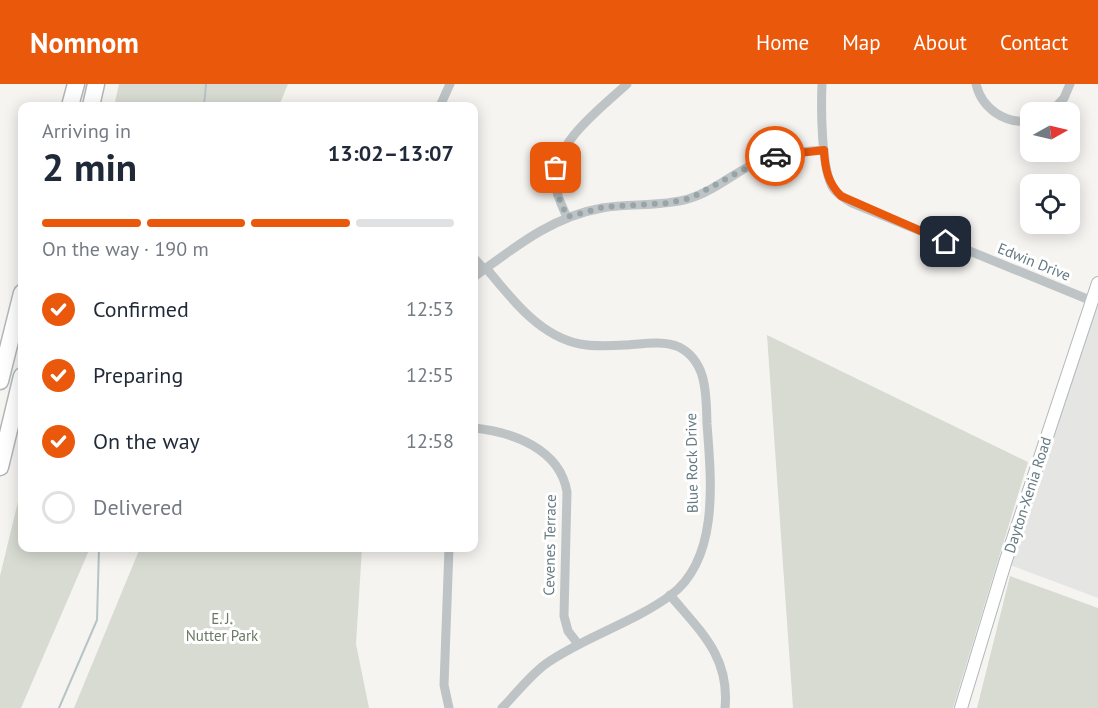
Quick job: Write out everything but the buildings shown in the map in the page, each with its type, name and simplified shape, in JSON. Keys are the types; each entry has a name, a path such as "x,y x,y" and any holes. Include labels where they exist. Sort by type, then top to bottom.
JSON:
{"highway":[{"path":"71,102 76,84"},
{"path":"92,102 96,84"},
{"path":"0,381 18,309"},
{"path":"0,467 18,393"}],"main road":[{"name":"Dayton-Xenia Road","path":"961,708 1005,563 1098,283"}],"street":[{"path":"442,102 450,84"},
{"path":"567,217 555,183 556,168 561,153 580,128 627,84"},
{"name":"Edwin Drive","path":"822,84 826,168 836,192 847,200 1092,301"},
{"path":"976,84 980,97 993,111 1009,120 1020,121"},
{"path":"1062,102 1070,84"},
{"path":"478,274 531,236 567,217 604,207 668,203 691,198 765,159 824,150"},
{"name":"Blue Rock Drive","path":"478,262 520,308 540,325 558,336 588,345 657,343 675,345 687,352 699,367 705,387 711,482 710,515 698,559 684,583 670,595 578,644 541,667 502,708"},
{"name":"Cevenes Terrace","path":"478,429 515,438 541,450 557,464 563,476 567,492 564,616 568,631 578,644"},
{"path":"449,552 444,685 449,708"},
{"path":"670,595 718,655 725,679 725,708"}],"shaded area":[{"path":"1098,283 1098,598 1005,563"}],"green space":[{"path":"119,84 288,84 281,102 115,102"},
{"path":"767,335 1028,462 953,708 793,708"},
{"path":"18,502 18,552 88,552 21,708 0,708 0,576"},
{"name":"E. J. Nutter Park","path":"138,552 362,552 356,644 369,708 74,708"},
{"path":"1010,576 1098,608 1098,708 977,708"}],"waterway":[{"path":"204,102 206,84"},
{"path":"59,708 97,620 99,552"}],"way so far":[{"path":"556,168 556,191 567,217 604,207 668,203 691,198 706,192 759,161 775,156"}],"route":[{"path":"775,156 824,150 827,174 833,188 841,196 946,242"}]}
